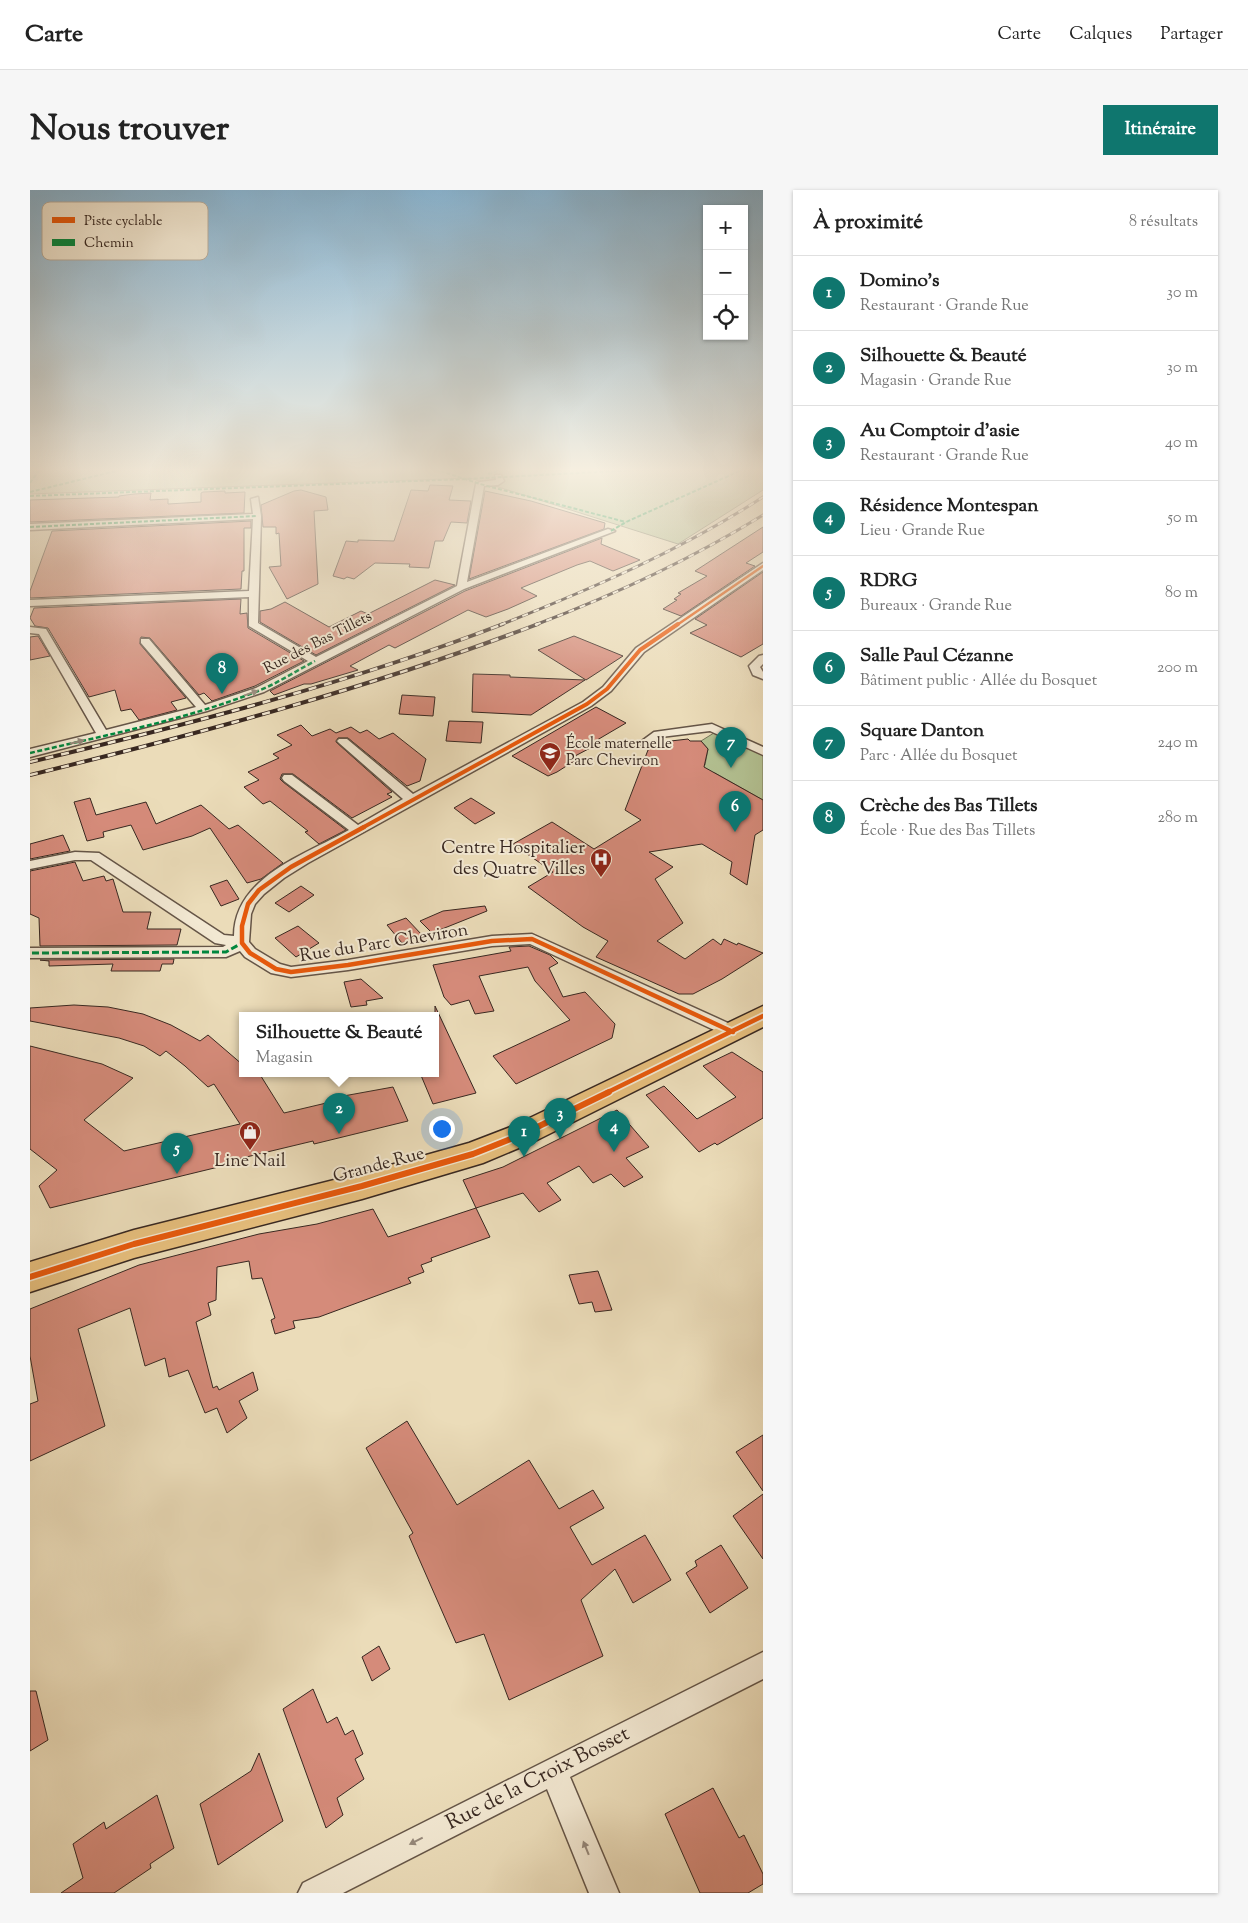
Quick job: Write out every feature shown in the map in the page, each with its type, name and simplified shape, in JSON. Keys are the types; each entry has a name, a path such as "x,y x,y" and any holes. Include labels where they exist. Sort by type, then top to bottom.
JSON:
{"main road":[{"name":"Grande Rue","path":"33,1277 134,1244 362,1186 473,1154 524,1134 763,1016"}],"street":[{"path":"256,548 252,624 315,661"},
{"path":"461,587 468,548"},
{"name":"Rue des Bas Tillets","path":"30,754 203,709 260,690 461,587 564,548"},
{"path":"242,943 242,926 251,900 278,876 450,777 587,704 607,688 640,650 763,566"},
{"path":"30,603 254,594"},
{"path":"30,630 42,631 103,735"},
{"path":"145,641 203,709"},
{"path":"763,658 754,666 757,673 763,676"},
{"path":"645,743 658,734 712,727 763,751"},
{"path":"343,741 412,800"},
{"path":"288,778 358,830"},
{"path":"30,865 75,856 94,856 220,939 242,943"},
{"name":"Rue du Parc Cheviron","path":"242,943 250,953 276,969 291,972 348,965 492,941 532,939 733,1032"},
{"path":"32,952 226,952 242,943"},
{"name":"Rue de la Croix Bosset","path":"312,1893 763,1665"},
{"path":"553,1772 604,1893"}],"green space":[{"path":"717,731 763,755 763,800 715,773 708,772 700,764 705,765 708,749 701,741"}],"building":[{"path":"46,548 244,548 244,571 242,571 241,589 30,598 30,591"},
{"path":"280,548 316,548 318,584 287,599 269,567 281,566"},
{"path":"343,548 433,548 429,568 409,567 410,564 375,563 354,579 333,576"},
{"path":"475,548 551,548 469,579"},
{"path":"575,548 612,548 640,560 613,571 590,561 577,565 521,588 537,596 508,609 486,617 468,610 395,648 389,645 350,666 358,670 311,684 304,684 274,695 270,691 465,591"},
{"path":"730,548 763,548 763,552 746,563 755,566 681,616 663,609 677,600 674,599 681,594 678,593 707,576 695,571"},
{"path":"763,572 763,644 741,657 690,633 707,625 695,619"},
{"path":"435,580 455,585 316,655 260,622 260,611 271,609 285,602 329,627 361,611 368,614"},
{"path":"241,599 240,614 247,613 248,628 304,661 255,686 212,701 204,693 199,695 150,638 141,637 140,644 186,698 171,702 177,710 139,720 131,709 121,711 115,690 89,697 48,628 35,626 30,618 34,608"},
{"path":"38,636 50,656 30,660 30,637"},
{"path":"574,636 623,656 586,680 538,650"},
{"path":"473,674 585,680 531,715 472,712"},
{"path":"402,695 435,697 433,716 399,714"},
{"path":"596,707 626,723 592,743 596,745 575,756 579,758 557,772 548,776 512,756"},
{"path":"449,721 483,722 481,743 446,741"},
{"path":"301,725 312,736 330,729 336,733 351,727 360,733 367,730 379,739 393,733 426,759 420,781 407,786 348,738 338,738 336,742 392,792 387,794 392,797 352,818 293,774 282,774 280,779 283,782 346,830 319,844 305,832 308,831 270,801 263,804 244,787 259,780 248,772 279,758 273,754 292,745 277,735"},
{"path":"688,739 690,741 701,741 708,749 704,767 763,800 763,830 755,835 747,885 730,874 732,862 702,844 649,852 673,867 655,879 683,923 657,941 685,959 713,939 721,945 724,939 763,953 722,979 693,994 679,994 596,957 608,941 583,927 528,887 553,872 513,844 552,822 594,849 641,820 625,810 648,750 662,742"},
{"path":"90,798 96,815 146,802 156,824 201,805 229,829 238,825 283,863 261,879 247,883 210,828 192,836 143,850 131,825 103,832 104,837 87,841 74,802"},
{"path":"471,798 495,813 475,824 454,808"},
{"path":"63,835 70,851 30,859 30,844"},
{"path":"75,862 83,881 104,876 106,881 113,879 123,912 151,912 147,929 181,929 177,945 40,946 39,918 30,914 30,871"},
{"path":"227,880 239,899 221,906 210,886"},
{"path":"301,886 314,895 289,912 275,903"},
{"path":"485,906 487,911 432,933 420,921 443,911"},
{"path":"406,918 422,935 402,943 387,925"},
{"path":"298,926 319,943 296,957 275,938"},
{"path":"529,946 550,955 558,963 549,968 563,997 585,992 615,1024 612,1038 516,1084 493,1056 570,1020 535,981 528,967 479,976 494,1011 475,1014 469,1000 451,1005 444,997 433,965 511,951 509,947"},
{"path":"174,959 173,964 162,964 160,971 111,971 113,964 49,966 49,961 40,960"},
{"path":"361,979 383,998 366,1001 367,1005 351,1007 344,982"},
{"path":"74,1005 108,1007 143,1014 171,1025 200,1041 208,1035 239,1062 239,1077 262,1077 284,1113 339,1100 338,1097 393,1087 408,1121 314,1144 313,1141 238,1159 239,1162 50,1208 39,1186 57,1170 30,1149 30,1046 102,1064 133,1078 84,1120 124,1151 240,1124 214,1084 208,1087 166,1051 160,1056 144,1046 119,1038 30,1021 30,1008"},
{"path":"439,1014 476,1093 433,1104 422,1077 439,1077"},
{"path":"732,1052 763,1072 763,1118 717,1145 715,1143 699,1152 646,1095 664,1086 697,1119 736,1097 703,1066"},
{"path":"617,1110 649,1147 626,1158 643,1177 624,1187 611,1174 593,1183 579,1166 547,1183 561,1200 539,1212 523,1193 476,1208 463,1180 503,1167"},
{"path":"476,1208 490,1237 431,1258 432,1261 421,1265 424,1272 408,1278 411,1283 319,1317 293,1321 295,1328 275,1334 271,1320 275,1318 262,1278 252,1279 249,1261 217,1267 216,1300 208,1303 211,1315 196,1322 213,1388 217,1386 219,1390 253,1372 258,1390 239,1401 247,1418 227,1433 217,1408 205,1413 188,1370 169,1377 165,1358 145,1366 130,1308 78,1329 105,1426 30,1461 30,1404 38,1401 30,1356 30,1309 139,1265 259,1234 317,1224 373,1209 388,1237"},
{"path":"598,1271 612,1310 595,1312 592,1302 579,1304 569,1275"},
{"path":"407,1421 457,1505 529,1460 559,1509 593,1490 604,1508 570,1527 592,1565 645,1535 671,1580 633,1603 615,1569 581,1600 603,1656 509,1700 484,1634 456,1643 409,1536 413,1533 366,1448"},
{"path":"763,1435 763,1491 736,1452"},
{"path":"763,1494 763,1559 733,1516"},
{"path":"721,1545 748,1588 710,1613 686,1573 697,1566 695,1561"},
{"path":"379,1646 390,1669 372,1681 362,1657"},
{"path":"313,1689 327,1723 337,1717 345,1735 353,1730 363,1754 355,1759 364,1779 337,1798 343,1815 326,1828 283,1709"},
{"path":"30,1691 36,1691 48,1740 30,1751"},
{"path":"259,1753 283,1821 218,1865 200,1804 251,1771"},
{"path":"713,1788 739,1838 744,1835 763,1874 763,1884 748,1893 700,1893 665,1814"},
{"path":"157,1795 174,1848 150,1864 151,1868 114,1893 61,1893 83,1878 73,1844 104,1822 106,1829"}],"railway":[{"path":"500,625 601,583 674,548"},
{"path":"535,625 651,576 705,548"},
{"path":"30,762 150,733 328,684 503,624"},
{"path":"30,775 159,743 287,707 413,668 538,624"}],"marked path":[{"path":"30,753 145,726 230,701 279,681 315,661"},
{"path":"32,953 226,952 242,943"}],"cycle path":[{"path":"733,1032 532,939 492,941 348,965 291,972 276,969 250,953 242,943 241,932 244,914 251,899 279,874 587,704 607,689 640,650 763,566"},
{"path":"30,1277 134,1244 362,1186 473,1154 523,1134 763,1016"}],"place":[{"name":"Crèche des Bas Tillets","path":"222,694"},
{"name":"Square Danton","path":"731,768"},
{"name":"École maternelle Parc Cheviron","path":"550,772"},
{"name":"Salle Paul Cézanne","path":"735,832"},
{"name":"Centre Hospitalier des Quatre Villes","path":"601,878"},
{"name":"Silhouette & Beauté","path":"339,1134"},
{"name":"Au Comptoir d'asie","path":"560,1139"},
{"name":"Line Nail","path":"250,1151"},
{"name":"Résidence Montespan","path":"614,1152"},
{"name":"Domino's","path":"524,1157"},
{"name":"RDRG","path":"177,1174"}]}
